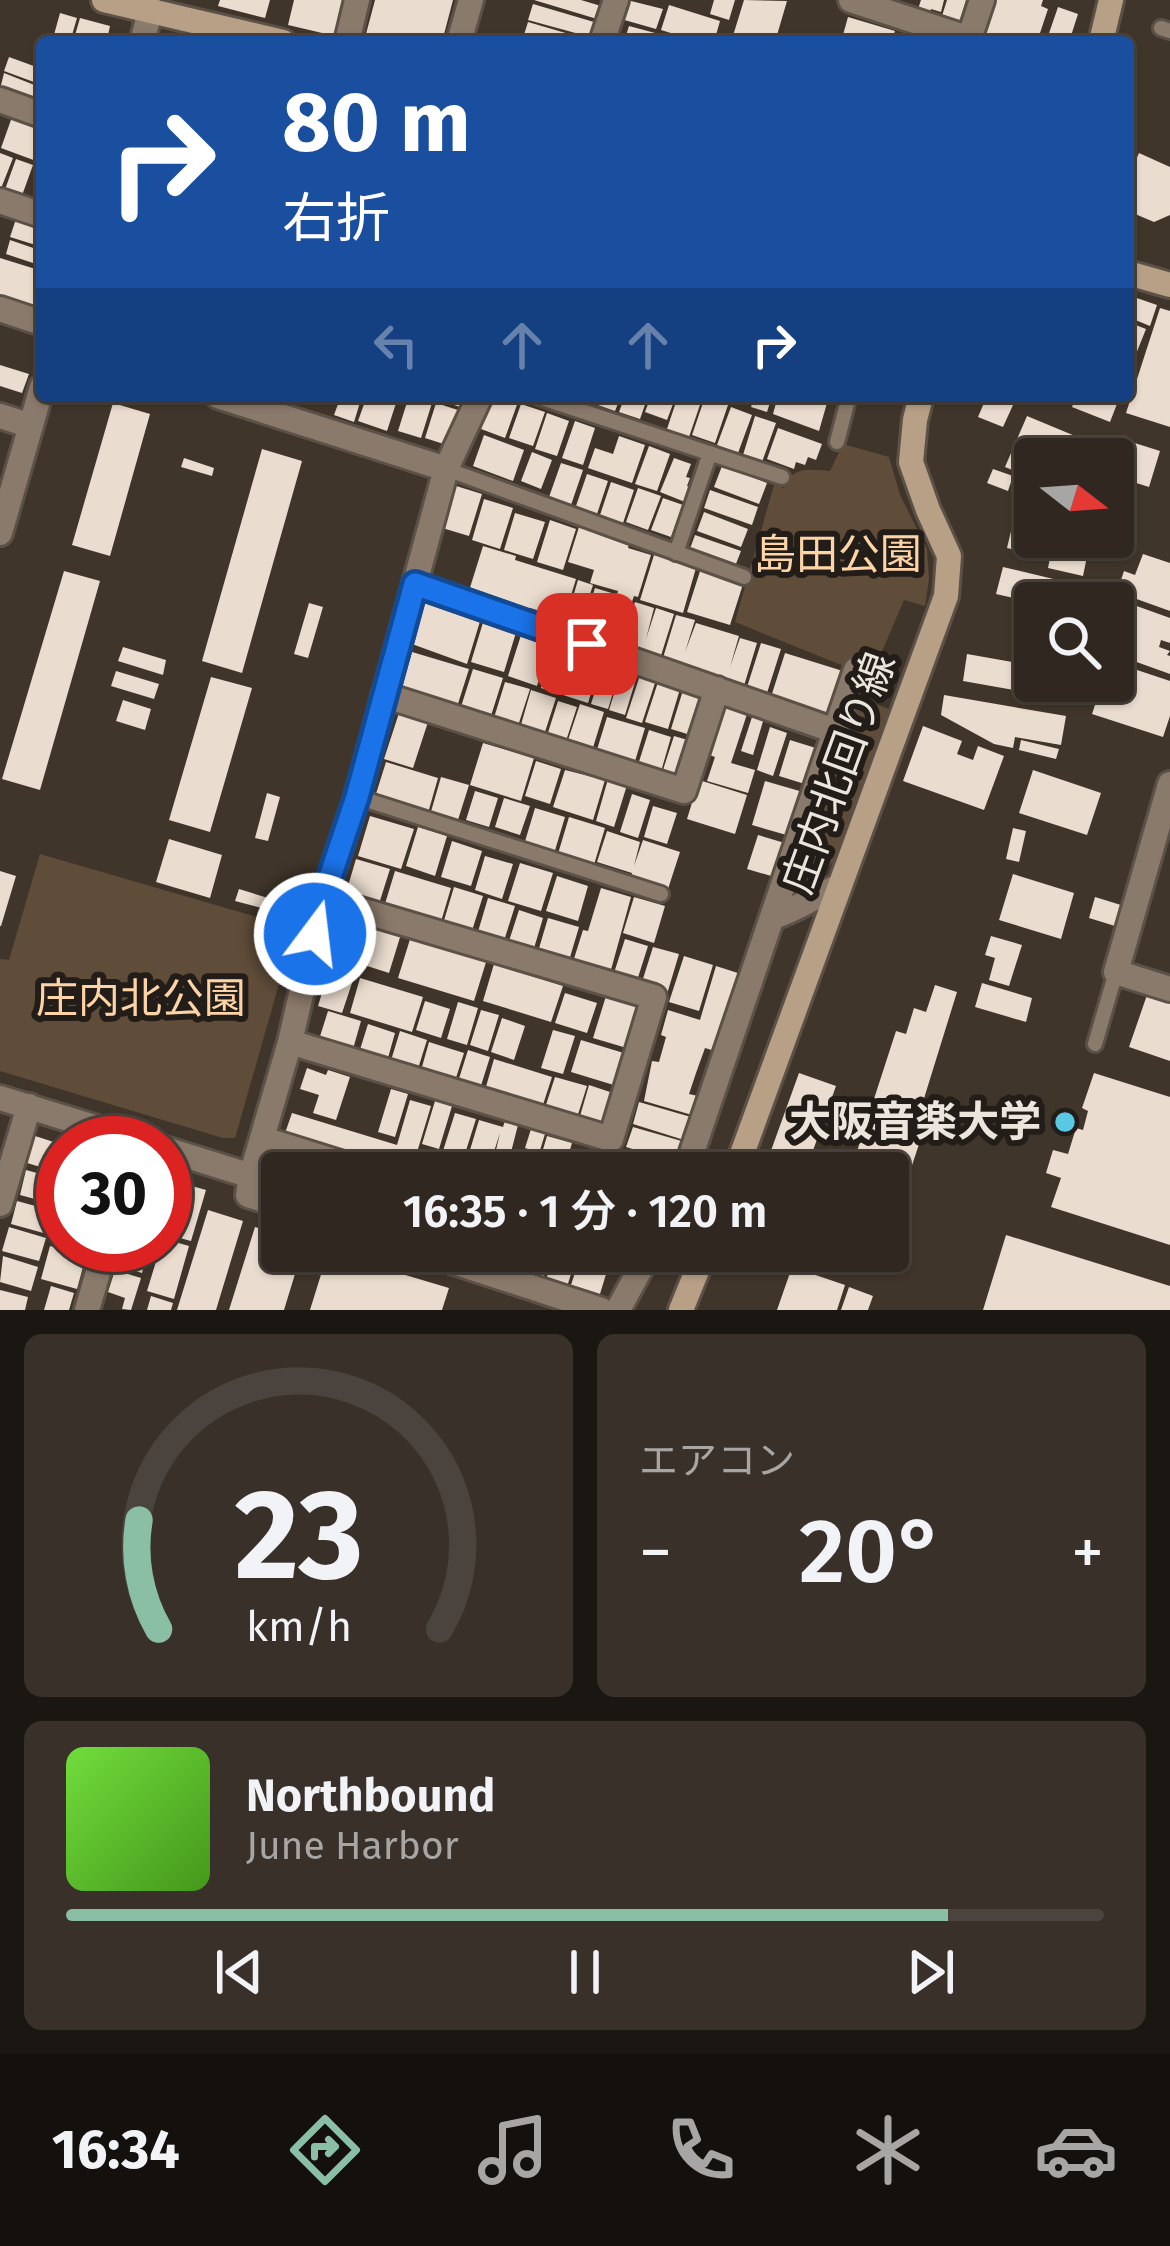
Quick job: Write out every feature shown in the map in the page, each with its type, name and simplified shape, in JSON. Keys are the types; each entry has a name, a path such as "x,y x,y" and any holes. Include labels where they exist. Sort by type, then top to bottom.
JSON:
{"street":[{"path":"104,0 148,5 262,36"},
{"path":"348,36 357,0"},
{"path":"461,36 471,0"},
{"path":"604,36 616,0"},
{"path":"851,0 957,36"},
{"path":"970,36 982,0"},
{"path":"1102,36 1111,0"},
{"path":"144,36 148,5"},
{"path":"0,100 36,113"},
{"path":"0,201 36,213"},
{"path":"1134,274 1169,283"},
{"path":"0,309 36,320"},
{"path":"0,533 38,402"},
{"path":"237,402 446,469"},
{"path":"261,1199 248,1195 251,1176 290,1042 323,898 357,797 446,469 476,402"},
{"name":"庄内北回り線","path":"743,1152 946,596 949,556 910,463 920,402"},
{"path":"0,416 31,426"},
{"path":"415,584 835,731"},
{"path":"692,1152 856,670"},
{"path":"384,695 685,791 717,689"},
{"path":"1170,784 1116,972 1170,989"},
{"path":"775,910 798,910 838,886"},
{"path":"290,1042 611,1139 653,998 323,898"},
{"path":"0,1098 59,1116"},
{"path":"0,1204 28,1106"},
{"path":"263,1138 307,1152"},
{"path":"192,1157 251,1176"},
{"path":"87,1310 98,1272"},
{"path":"484,1272 601,1310"},
{"path":"618,1310 639,1272"},
{"path":"681,1310 696,1272"}],"lane":[{"path":"554,402 782,477"},
{"path":"837,442 847,402"},
{"path":"676,553 710,453"},
{"path":"446,469 744,578"},
{"path":"357,797 661,894"},
{"path":"1095,1044 1116,972"}],"green space":[{"name":"島田公園","path":"843,444 889,457 900,495 927,549 925,606 904,600 871,677 735,622 774,485 784,488 802,470 830,471"},
{"path":"854,696 889,709 833,862 787,904"},
{"name":"庄内北公園","path":"40,854 295,928 235,1138 192,1129 192,1116 150,1116 0,1071 0,959 9,960"}],"building":[{"path":"220,0 270,0 265,18 218,6"},
{"path":"294,0 343,0 335,36 288,25"},
{"path":"375,0 453,0 444,36 366,34"},
{"path":"534,0 581,0 601,6 597,19"},
{"path":"627,0 663,9 656,29 621,19"},
{"path":"714,0 735,0 729,20 710,14"},
{"path":"744,0 787,1 777,36 733,36"},
{"path":"921,0 944,0 941,12 917,12"},
{"path":"947,0 966,0 959,24 941,19"},
{"path":"993,0 1043,0 1041,6 1048,9 1039,36 981,36"},
{"path":"533,4 594,22 586,36 528,20"},
{"path":"669,5 720,21 716,36 680,36 661,30"},
{"path":"1058,7 1078,14 1071,36 1048,36"},
{"path":"60,13 77,18 72,36 54,36"},
{"path":"848,17 895,31 893,36 843,36"},
{"path":"80,18 110,26 108,35 112,36 75,36"},
{"path":"528,22 576,36 524,36"},
{"path":"629,26 666,36 626,36"},
{"path":"9,57 36,67 36,83 4,71"},
{"path":"4,73 36,86 36,102 0,89"},
{"path":"12,117 36,126 36,161 1,148"},
{"path":"0,153 13,158 0,191"},
{"path":"1139,153 1170,167 1170,215 1154,222 1134,214 1134,164"},
{"path":"16,159 33,165 20,201 3,195"},
{"path":"16,219 36,226 36,245 10,237"},
{"path":"10,240 36,249 36,264 6,254"},
{"path":"0,258 36,269 36,312 0,300"},
{"path":"1134,297 1157,305 1150,326 1134,319"},
{"path":"1160,308 1170,311 1170,427 1126,413 1134,402 1134,388"},
{"path":"1134,324 1146,329 1134,359"},
{"path":"0,365 29,374 22,393 0,386"},
{"path":"339,402 360,402 354,422 334,415"},
{"path":"365,402 396,402 387,431 358,421"},
{"path":"407,402 432,403 421,438 398,431"},
{"path":"490,402 518,402 505,438 481,429"},
{"path":"592,402 619,402 615,411"},
{"path":"623,402 646,402 640,419 619,412"},
{"path":"649,402 674,402 667,420 645,412"},
{"path":"676,402 701,402 689,437 667,429"},
{"path":"703,402 728,405 715,443 692,435"},
{"path":"753,402 770,402 767,412 751,407"},
{"path":"776,402 827,402 819,431 773,414"},
{"path":"984,402 1013,405 1003,427 978,417"},
{"path":"1074,402 1118,402 1110,422 1072,407"},
{"path":"113,403 150,414 110,556 72,545"},
{"path":"436,403 461,411 450,446 425,438"},
{"path":"521,404 545,412 533,446 509,438"},
{"path":"731,407 752,415 738,453 717,445"},
{"path":"547,413 569,421 557,456 535,449"},
{"path":"755,416 776,423 762,462 743,455"},
{"path":"1027,416 1080,438 1018,438"},
{"path":"575,421 595,428 583,465 562,458"},
{"path":"778,428 822,444 816,460 808,457 805,465 796,462 794,469 767,459"},
{"path":"484,435 524,450 513,481 473,466"},
{"path":"619,436 645,445 632,483 588,468 595,448 613,454"},
{"path":"1134,443 1160,451 1149,487 1134,482"},
{"path":"649,446 670,454 657,491 635,484"},
{"path":"1014,446 1014,471 1005,467"},
{"path":"262,449 302,461 242,673 202,661"},
{"path":"532,452 552,460 541,489 521,481"},
{"path":"184,458 214,468 212,476 181,467"},
{"path":"674,458 691,464 685,502 660,492"},
{"path":"561,463 583,470 571,505 549,497"},
{"path":"722,466 767,483 759,504 714,487"},
{"path":"993,469 1013,476 1008,491 987,483"},
{"path":"587,474 608,481 597,514 576,506"},
{"path":"611,482 634,490 623,523 600,515"},
{"path":"453,485 482,494 469,536 439,527"},
{"path":"638,488 661,496 648,530 626,522"},
{"path":"710,490 758,507 752,525 704,508"},
{"path":"663,498 683,505 671,537 651,530"},
{"path":"484,499 513,508 500,549 472,540"},
{"path":"704,512 748,529 741,547 697,531"},
{"path":"515,513 545,522 533,559 504,550"},
{"path":"1014,519 1014,550 1007,548"},
{"path":"550,520 576,529 563,570 537,562"},
{"path":"579,527 651,555 616,648 602,643 618,591 590,583 594,570 568,562"},
{"path":"695,535 741,551 734,569 688,554"},
{"path":"483,546 576,579 562,625 541,618 543,612 530,608 527,617 468,594"},
{"path":"1143,554 1170,563 1170,611 1134,598 1134,582 1120,582 1124,571 1135,575"},
{"path":"654,555 696,568 683,613 640,600"},
{"path":"1050,558 1087,558 1083,576 1048,568"},
{"path":"1003,567 1066,582 1014,582 1014,598 996,594"},
{"path":"701,568 744,581 730,625 687,612"},
{"path":"64,571 100,581 40,790 2,779"},
{"path":"578,580 593,585 580,625 566,620"},
{"path":"595,588 615,594 600,639 581,633"},
{"path":"635,602 654,608 646,639 656,608 674,614 659,662 620,649"},
{"path":"309,603 323,607 308,658 294,654"},
{"path":"425,603 481,618 467,664 412,644"},
{"path":"1134,605 1170,618 1170,643 1161,640 1159,647 1170,651 1170,674 1134,661"},
{"path":"676,615 695,620 685,652 696,623 739,636 730,667 740,638 757,643 743,689 662,661"},
{"path":"485,616 518,626 504,672 471,662"},
{"path":"522,632 551,641 537,686 508,676"},
{"path":"761,643 781,649 767,693 747,687"},
{"path":"555,644 602,658 588,703 541,688"},
{"path":"123,647 166,660 163,675 118,661"},
{"path":"412,652 469,669 456,710 400,692"},
{"path":"785,653 846,672 832,719 770,700"},
{"path":"967,654 1014,662 1014,690 963,681"},
{"path":"603,665 620,670 608,709 591,704"},
{"path":"473,669 503,678 489,722 459,713"},
{"path":"1134,669 1170,681 1170,716 1163,737 1092,714 1096,702 1134,702"},
{"path":"116,671 159,684 154,699 111,686"},
{"path":"621,671 637,676 625,715 609,710"},
{"path":"640,675 656,680 642,723 626,718"},
{"path":"211,677 252,688 210,832 169,820"},
{"path":"505,682 530,689 517,729 493,721"},
{"path":"658,682 680,689 668,729 645,722"},
{"path":"684,687 710,695 697,737 671,729"},
{"path":"531,690 556,698 544,735 520,728"},
{"path":"944,695 1066,716 1061,745 1015,737 1013,748 994,744 941,715"},
{"path":"123,700 151,709 145,730 116,721"},
{"path":"558,701 577,707 564,747 545,742"},
{"path":"580,704 604,712 591,754 566,746"},
{"path":"722,704 748,711 731,763 755,770 748,793 707,781 715,757 707,754"},
{"path":"399,713 428,722 413,768 384,759"},
{"path":"753,714 764,718 753,755 741,751"},
{"path":"607,717 645,728 633,768 595,756"},
{"path":"923,726 962,741 957,754 973,760 978,746 1004,756 984,810 903,781"},
{"path":"770,727 787,733 773,776 757,770"},
{"path":"649,730 671,737 660,775 637,768"},
{"path":"674,736 691,741 679,782 661,776"},
{"path":"790,740 819,749 808,785 779,776"},
{"path":"1021,740 1059,749 1056,759 1019,750"},
{"path":"483,743 534,758 521,801 470,785"},
{"path":"536,761 561,769 550,804 525,796"},
{"path":"386,762 438,778 428,813 375,797"},
{"path":"565,770 605,780 593,820 553,807"},
{"path":"1033,770 1101,793 1087,835 1019,813"},
{"path":"441,777 469,785 457,823 430,815"},
{"path":"608,779 627,785 614,827 596,821"},
{"path":"699,780 747,795 735,834 687,819"},
{"path":"765,781 803,792 790,836 752,825"},
{"path":"475,791 498,798 489,827 466,820"},
{"path":"267,793 280,797 268,841 255,838"},
{"path":"632,794 650,800 638,838 620,832"},
{"path":"504,798 530,806 520,835 495,827"},
{"path":"653,806 677,813 667,844 644,837"},
{"path":"535,808 565,817 553,857 523,848"},
{"path":"370,816 414,829 401,869 358,856"},
{"path":"569,817 605,828 593,868 557,857"},
{"path":"418,827 447,836 435,876 406,866"},
{"path":"1013,828 1026,831 1019,862 1006,859"},
{"path":"607,831 640,842 634,866 643,840 680,852 668,889 597,862"},
{"path":"758,835 788,844 778,878 747,869"},
{"path":"169,839 222,855 210,898 156,882"},
{"path":"452,841 482,851 471,886 441,877"},
{"path":"485,856 513,864 502,899 475,890"},
{"path":"356,859 390,869 378,907 345,896"},
{"path":"520,863 553,873 541,911 508,901"},
{"path":"0,871 16,876 1,926 0,926"},
{"path":"395,871 451,888 440,925 384,907"},
{"path":"1013,874 1074,893 1061,939 999,920"},
{"path":"557,876 588,886 578,921 546,911"},
{"path":"454,887 483,896 470,937 442,927"},
{"path":"601,888 631,897 609,977 572,965"},
{"path":"239,889 268,898 265,909 235,901"},
{"path":"634,897 665,906 654,943 623,933"},
{"path":"1095,897 1121,905 1115,926 1089,918"},
{"path":"488,898 515,906 503,944 477,935"},
{"path":"519,910 543,918 532,955 507,947"},
{"path":"548,918 579,927 568,964 537,955"},
{"path":"350,919 401,934 389,973 339,957"},
{"path":"411,936 487,959 474,1001 398,978"},
{"path":"991,936 1022,945 1009,986 989,980 995,958 985,955"},
{"path":"625,939 648,946 635,987 612,979"},
{"path":"653,947 679,954 667,994 641,985"},
{"path":"684,956 713,965 699,1011 669,1002"},
{"path":"494,964 563,986 551,1022 483,1001"},
{"path":"716,966 741,974 718,1052 705,1048 696,1073 689,1094 698,1096 692,1115 644,1101 652,1061 659,1062 666,1037 661,1035 668,1010 700,1020"},
{"path":"330,967 355,974 342,1013 318,1006"},
{"path":"360,978 423,997 412,1032 350,1013"},
{"path":"982,983 1032,998 1026,1022 975,1007"},
{"path":"935,985 957,992 917,1121 926,1123 909,1174 909,1152 857,1152 896,1031 906,1034 914,1008 926,1012"},
{"path":"565,993 597,1003 587,1033 555,1023"},
{"path":"1147,995 1170,1002 1170,1061 1129,1047"},
{"path":"606,996 643,1007 630,1049 593,1038"},
{"path":"425,1001 450,1009 441,1038 416,1030"},
{"path":"458,1002 478,1008 467,1045 447,1039"},
{"path":"481,1010 499,1015 488,1051 470,1045"},
{"path":"328,1011 361,1021 351,1056 317,1046"},
{"path":"502,1018 525,1026 514,1060 491,1052"},
{"path":"368,1024 395,1033 386,1065 358,1056"},
{"path":"553,1030 575,1036 563,1074 541,1068"},
{"path":"400,1031 427,1040 416,1075 389,1067"},
{"path":"581,1040 627,1054 617,1086 571,1072"},
{"path":"429,1042 464,1053 454,1084 420,1074"},
{"path":"468,1050 490,1057 479,1092 457,1085"},
{"path":"494,1059 552,1077 540,1114 483,1097"},
{"path":"307,1068 350,1077 336,1120 313,1113 319,1095 300,1089"},
{"path":"799,1073 836,1086 812,1152 770,1152"},
{"path":"1094,1073 1170,1097 1170,1245 1051,1207 1061,1178 1046,1173 1053,1150 1068,1154 1076,1128 1083,1130 1088,1111 1082,1108"},
{"path":"555,1077 587,1086 575,1124 543,1114"},
{"path":"589,1085 616,1094 604,1132 578,1123"},
{"path":"391,1089 408,1094 395,1137 378,1132"},
{"path":"410,1100 431,1106 418,1149 427,1152 336,1152 284,1136 292,1113 397,1145"},
{"path":"435,1101 452,1106 439,1149 422,1144"},
{"path":"639,1102 691,1117 684,1140 633,1124"},
{"path":"455,1113 476,1119 466,1152 443,1152"},
{"path":"479,1120 503,1127 505,1121 518,1125 511,1152 496,1152 500,1133 494,1152 469,1152"},
{"path":"633,1127 685,1142 682,1152 626,1147"},
{"path":"531,1129 545,1134 539,1152 525,1148"},
{"path":"32,1135 36,1136 36,1166 24,1162"},
{"path":"547,1136 572,1143 569,1152 542,1152"},
{"path":"26,1170 36,1173 36,1199 20,1195"},
{"path":"192,1186 206,1190 192,1238"},
{"path":"17,1201 36,1206 36,1231 11,1224"},
{"path":"208,1210 243,1221 216,1310 177,1310"},
{"path":"9,1227 36,1235 36,1260 2,1251"},
{"path":"255,1227 261,1229 261,1272 296,1272 284,1310 229,1310"},
{"path":"1006,1235 1170,1286 1170,1310 983,1310"},
{"path":"3,1256 36,1266 31,1291 0,1282"},
{"path":"43,1272 82,1272 77,1289 41,1279"},
{"path":"114,1272 141,1278 131,1310 122,1309 125,1298 108,1292"},
{"path":"153,1272 182,1272 174,1299 147,1291"},
{"path":"322,1272 395,1272 449,1288 442,1310 310,1310"},
{"path":"526,1272 545,1272 542,1282 524,1277"},
{"path":"548,1272 572,1272 565,1293 544,1286"},
{"path":"575,1272 607,1272 600,1294 571,1285"},
{"path":"790,1272 807,1272 845,1285 837,1310 777,1310"},
{"path":"51,1286 74,1293 69,1310 44,1310"},
{"path":"849,1287 873,1296 868,1310 841,1310"},
{"path":"0,1290 28,1297 25,1310 0,1310"},
{"path":"151,1296 173,1303 171,1310 147,1310"}],"place":[{"name":"大阪音楽大学","path":"1065,1122"}],"route":[{"path":"315,934 415,584 587,644"}]}
